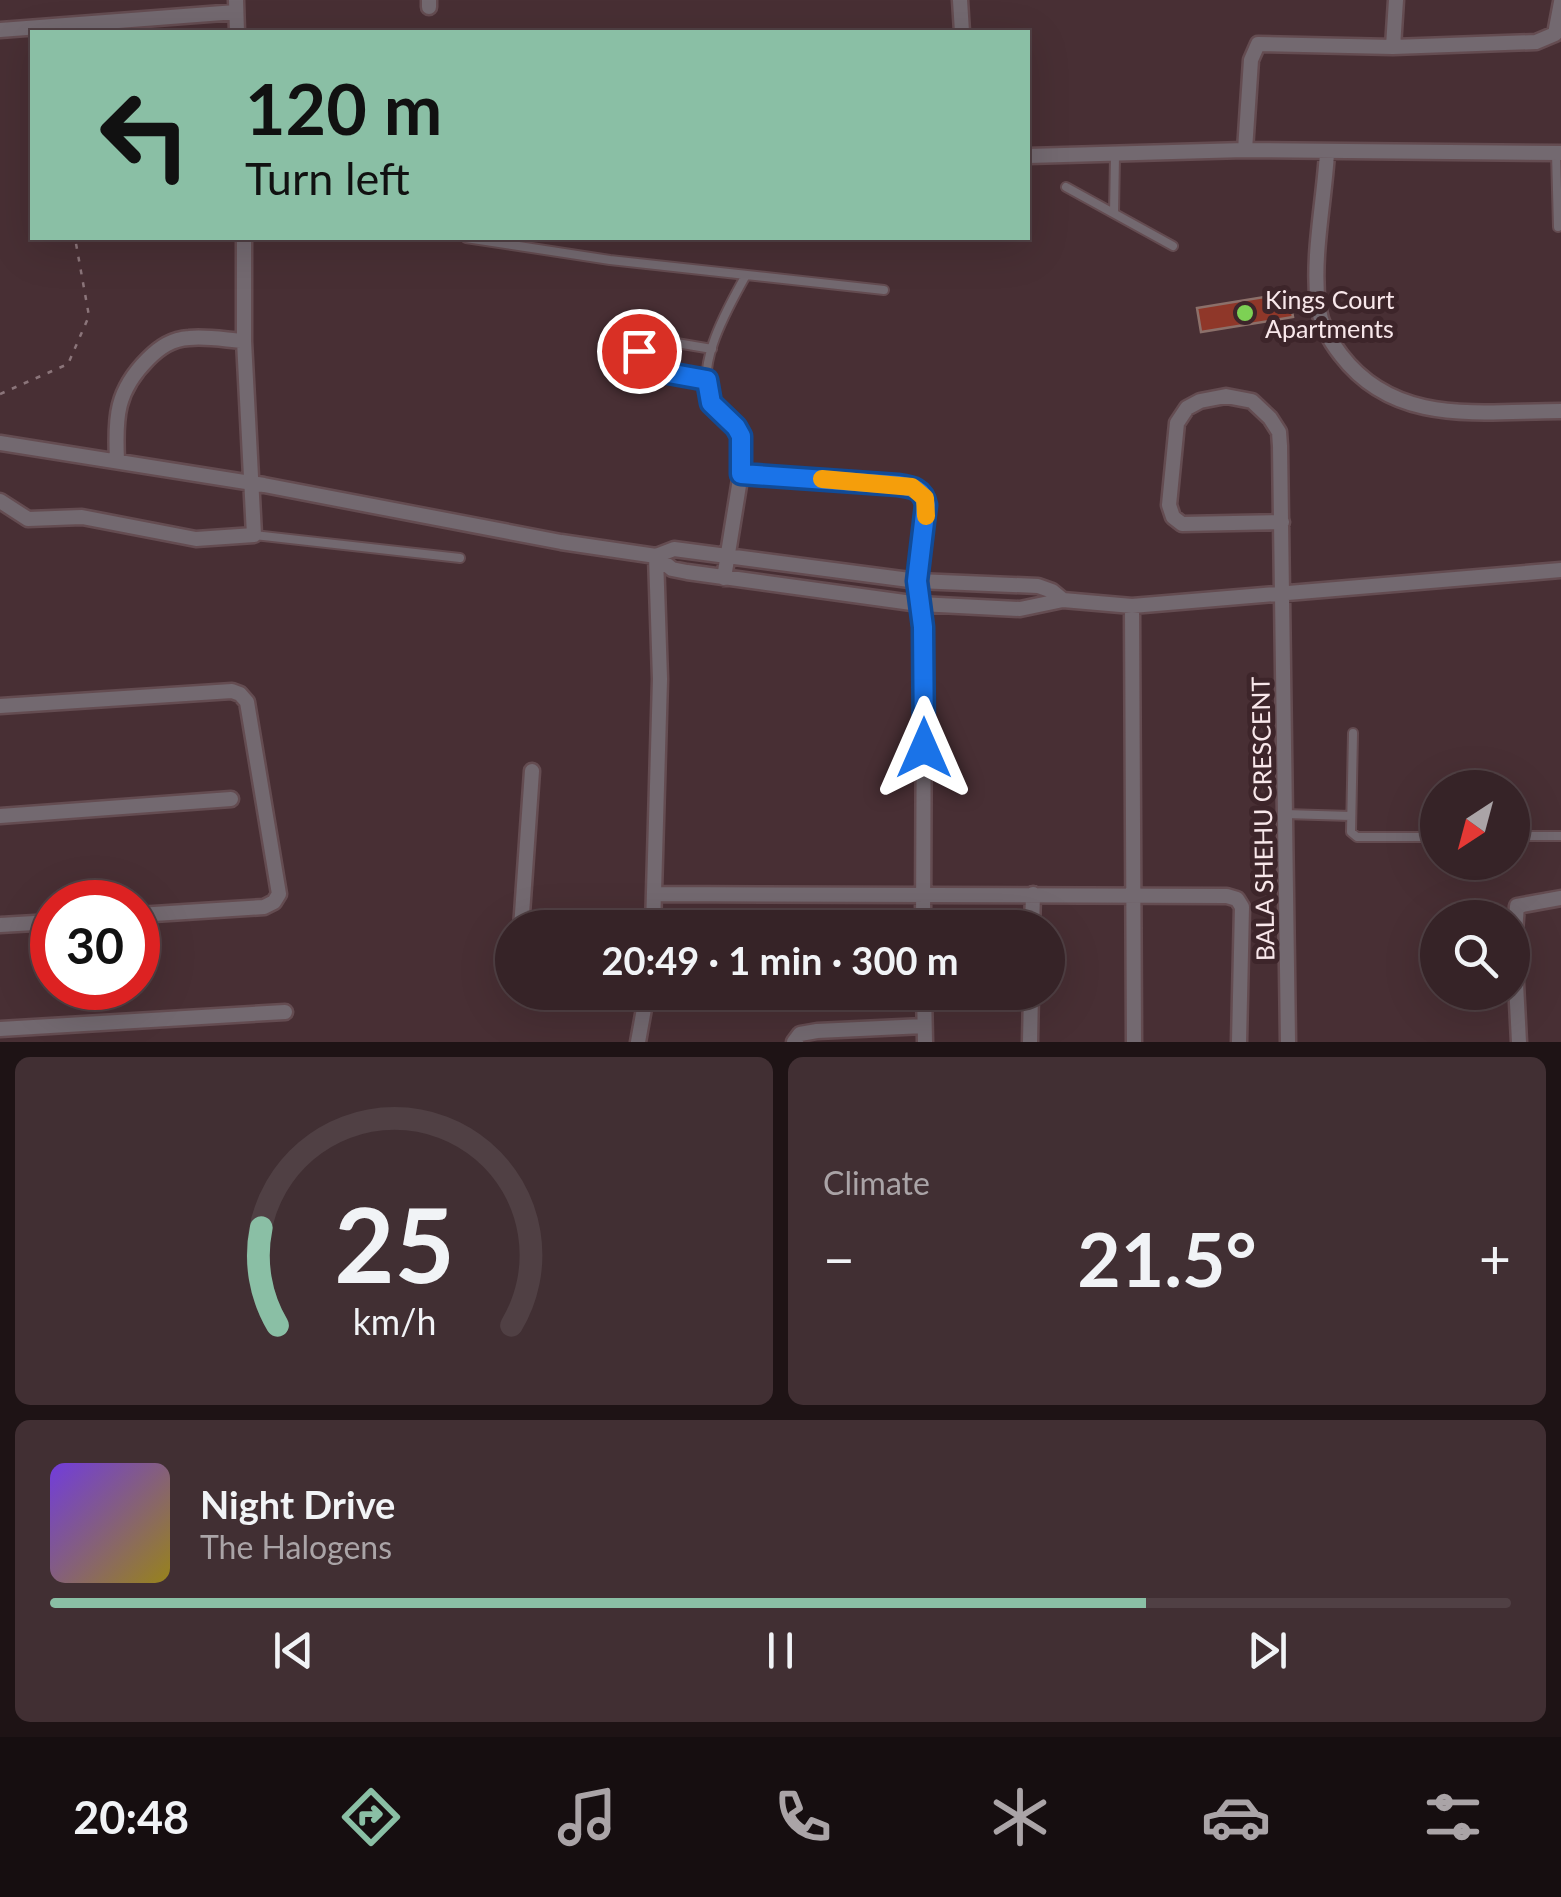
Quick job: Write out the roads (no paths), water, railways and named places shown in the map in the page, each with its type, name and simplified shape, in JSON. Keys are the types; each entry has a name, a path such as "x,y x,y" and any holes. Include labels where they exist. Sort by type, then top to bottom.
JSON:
{"street":[{"path":"960,0 962,30"},
{"path":"1393,47 1396,0"},
{"path":"1246,150 1252,60 1258,44 1393,47 1547,40 1558,27 1561,2"},
{"path":"0,30 236,6"},
{"path":"1030,156 1246,150 1558,154"},
{"path":"1327,153 1316,270 1318,306 1322,325 1348,364 1369,384 1390,396 1432,411 1458,414 1561,410"},
{"path":"0,501 28,518 82,517 196,539 254,535 244,341 244,240"},
{"path":"117,460 120,399 126,384 152,355 170,342 190,338 244,341"},
{"path":"1226,396 1252,401 1264,410 1279,432 1282,522 1182,524 1173,517 1169,491 1174,437 1176,422 1187,408 1226,396"},
{"path":"0,443 117,460 561,542 656,556 674,549 726,554 917,581 1038,586 1052,590 1063,600"},
{"path":"724,578 741,474 916,489 922,494 926,505 917,581 924,673 922,910"},
{"name":"BALA SHEHU CRESCENT","path":"1282,522 1288,1042"},
{"path":"656,556 672,569 724,578 919,604 1020,609 1063,600 1132,606 1561,570"},
{"path":"654,910 660,678 656,556"},
{"path":"1132,606 1134,1042"},
{"path":"0,706 232,691 240,694 246,702 279,894 264,907 160,914"},
{"path":"522,910 532,771"},
{"path":"0,816 231,799"},
{"path":"654,894 922,892 1238,899 1242,907 1239,1042"},
{"path":"1033,894 1033,910"},
{"path":"1519,1042 1514,944 1517,906 1561,898"},
{"path":"0,925 30,923"},
{"path":"638,1042 644,1010"},
{"path":"924,1010 924,1042"},
{"path":"1030,1042 1031,1010"},
{"path":"0,1029 284,1012"},
{"path":"794,1042 800,1034 817,1031 924,1026"}],"lane":[{"path":"1558,154 1558,227"},
{"path":"1114,214 1115,156"},
{"path":"1066,187 1173,246"},
{"path":"479,240 610,260 884,290"},
{"path":"741,474 741,436 711,403 707,380 720,324 746,274"},
{"path":"707,380 657,371 640,358 639,351 641,345 653,339 712,350"},
{"path":"254,535 460,558"},
{"path":"1353,733 1351,832 1357,837 1420,836"},
{"path":"1285,814 1351,816"},
{"path":"1530,836 1561,836"}],"place":[{"name":"Kings Court Apartments","path":"1245,313"}]}
